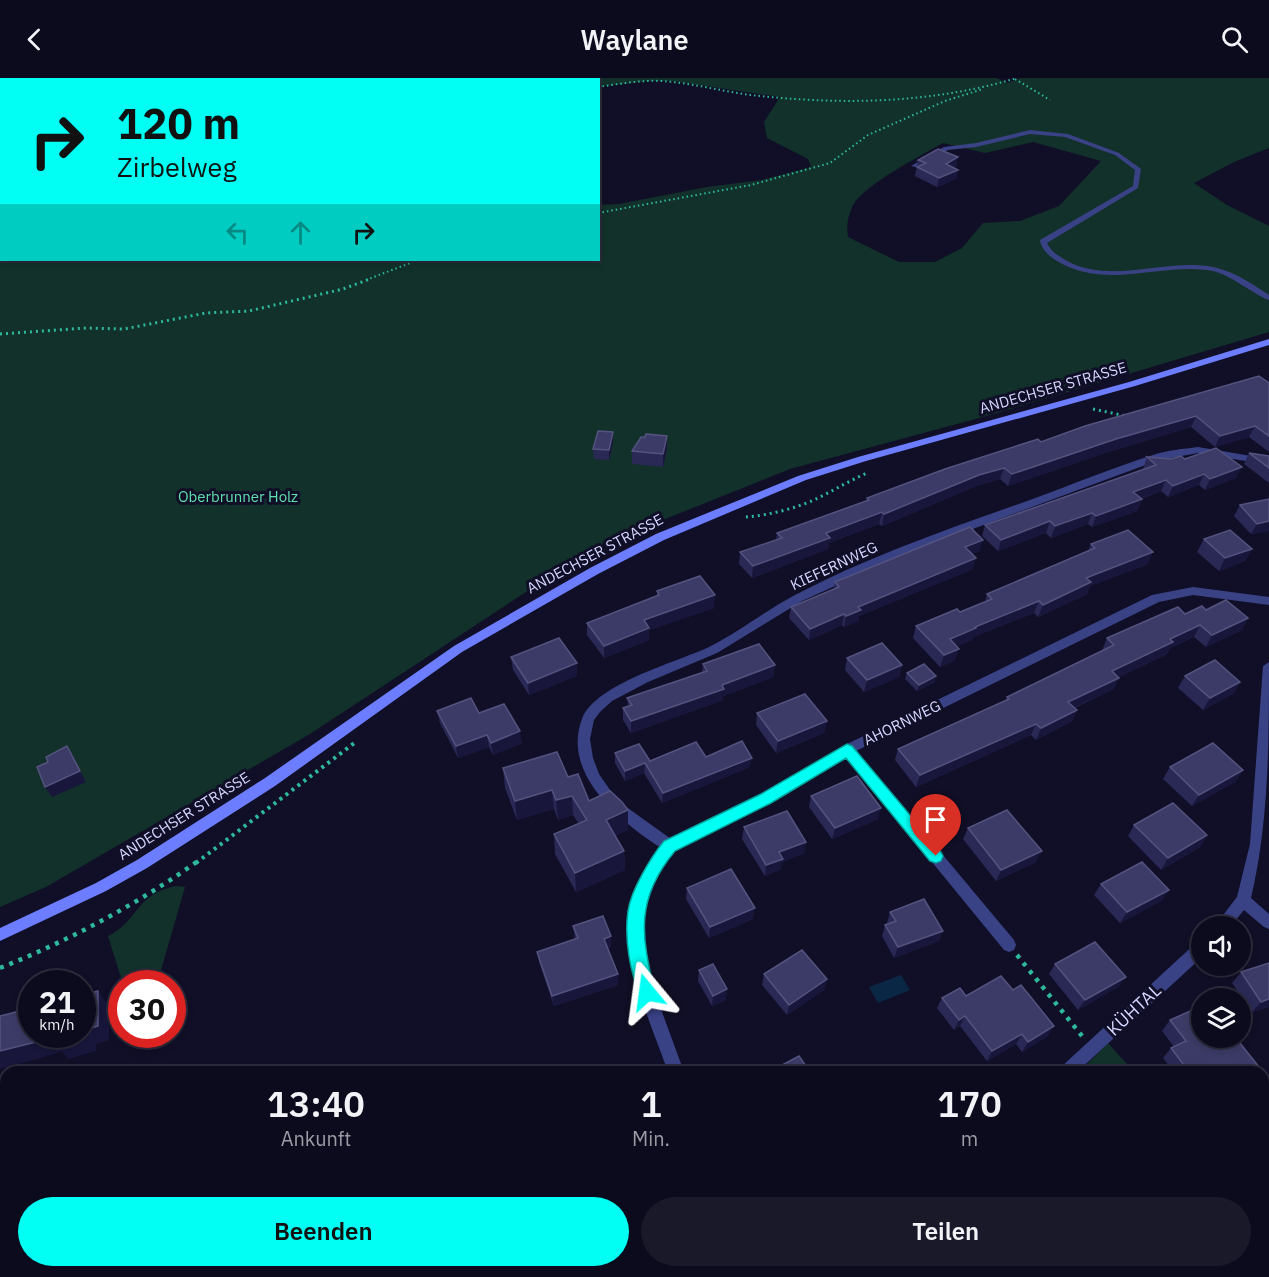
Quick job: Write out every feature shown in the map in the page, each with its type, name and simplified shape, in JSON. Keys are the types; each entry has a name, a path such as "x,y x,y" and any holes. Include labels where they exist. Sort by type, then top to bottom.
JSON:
{"street":[{"name":"ANDECHSER STRASSE","path":"0,935 101,887 142,864 270,782 459,649 594,571 660,537 802,478 862,459 1132,384 1269,342"},
{"name":"KIEFERNWEG","path":"670,846 614,802 592,773 586,752 586,729 593,710 607,698 635,682 730,641 784,606 879,561 1157,457 1198,450 1269,462"},
{"name":"AHORNWEG","path":"670,846 766,798 847,750 1164,595 1193,591 1269,601"},
{"path":"1230,916 1243,900 1255,851 1262,771 1264,705 1269,666"},
{"path":"847,750 1009,945"},
{"path":"670,846 656,866 640,898 634,925 640,970 674,1066"},
{"path":"1243,900 1269,923"},
{"name":"KÜHTAL","path":"1072,1066 1191,957"}],"lane":[{"path":"914,166 946,148 976,145 1030,132 1065,135 1117,154 1138,169 1136,187 1043,242 1046,249 1064,264 1096,273 1188,268 1217,270 1269,298"}],"path":[{"path":"600,213 751,185 830,163 868,135 945,101 1016,78 1050,100"},
{"path":"600,87 647,81 669,81 754,96 825,102 915,98 951,94 992,85"},
{"path":"0,334 86,328 124,329 206,314 249,311 343,289 415,261"},
{"path":"1088,408 1106,410 1133,419"},
{"path":"742,517 766,515 820,497 839,485 872,471"},
{"path":"0,968 59,943 109,917 170,880 273,806 366,734"},
{"path":"1009,945 1092,1048"}],"green space":[{"name":"Oberbrunner Holz","path":"600,78 996,78 1008,83 1020,78 1269,78 1269,148 1234,162 1194,183 1227,205 1269,226 1269,332 994,414 790,469 593,548 310,734 46,887 0,907 0,261 600,261 600,205 619,204 707,187 761,180 811,167 808,159 767,138 764,122 780,97 672,81 649,81 600,87","holes":["1033,142 1101,161 1059,206 1020,221 983,223 962,248 935,262 899,262 848,237 847,225 850,213 859,197 894,171 943,143 985,153"]},
{"path":"176,886 185,887 161,970 119,970 108,936 126,923 145,901 163,890"},
{"path":"1108,1043 1129,1066 1085,1066"}],"water":[{"path":"901,975 910,990 878,1003 869,987"}],"building":[{"path":"938,149 958,157 946,164 958,170 939,178 917,167 926,163 918,160"},
{"path":"1259,376 1269,383 1269,436 1255,426 1220,436 1196,416 1116,439 1012,474 1004,468 979,475 884,514 882,512 826,533 830,538 753,566 740,552 782,538 777,533 869,500 867,498 945,469 1038,439 1041,442 1085,426"},
{"path":"598,431 613,432 609,450 593,449"},
{"path":"646,434 667,436 663,454 632,451 641,437 645,437"},
{"path":"1216,448 1242,467 1210,479 1204,474 1173,486 1166,480 1133,492 1142,499 1096,516 1092,513 1055,526 1050,521 1001,540 985,525 1156,465 1147,457 1171,459 1181,456 1185,459"},
{"path":"1249,453 1269,456 1269,468"},
{"path":"1269,499 1269,521 1257,524 1240,505"},
{"path":"970,527 983,540 965,547 976,558 858,607 861,610 846,616 844,614 810,629 791,607 839,587 835,582"},
{"path":"1128,530 1153,552 1086,578 1091,582 1043,605 1039,601 950,639 959,649 944,655 916,626 957,609 960,612 992,599 987,594 1095,548 1091,544"},
{"path":"1230,530 1252,549 1225,558 1204,539"},
{"path":"700,576 715,595 644,620 649,628 604,646 587,623 659,595 657,591"},
{"path":"1226,600 1248,618 1212,635 1200,625 1170,639 1173,642 1112,671 1119,678 1068,702 1077,710 1041,728 1036,724 920,775 898,749 1009,699 1007,697 1114,645 1107,638 1178,607 1185,614 1202,606 1206,610"},
{"path":"559,638 577,663 528,683 511,657"},
{"path":"882,643 902,665 867,680 847,658"},
{"path":"759,644 775,665 722,685 724,689 631,721 623,708 632,705 627,698 707,671 703,664"},
{"path":"1215,660 1240,682 1210,698 1185,676"},
{"path":"924,664 936,676 919,685 907,673"},
{"path":"805,694 827,721 778,741 757,713"},
{"path":"471,698 479,713 504,704 520,731 491,743 487,735 456,746 437,711"},
{"path":"742,741 752,758 663,793 645,763 625,771 615,753 639,744 650,761 696,742 706,757"},
{"path":"1213,743 1243,770 1199,795 1170,767"},
{"path":"67,746 80,771 45,787 37,767 48,762 46,757"},
{"path":"557,752 568,777 578,774 589,801 610,791 628,810 606,820 624,851 575,873 554,834 587,820 572,796 556,800 552,790 515,801 503,768"},
{"path":"857,776 881,808 835,828 811,796"},
{"path":"1173,803 1207,835 1168,858 1134,825"},
{"path":"1007,810 1042,851 1001,870 968,828"},
{"path":"787,811 806,842 779,852 783,859 766,865 744,827"},
{"path":"1142,862 1169,890 1127,912 1101,884"},
{"path":"731,869 755,908 710,927 687,888"},
{"path":"924,899 943,931 898,947 885,925 896,921 890,912"},
{"path":"603,916 611,936 604,939 618,974 552,996 537,952 578,938 573,926"},
{"path":"1095,942 1126,977 1085,1000 1055,964"},
{"path":"802,950 827,979 789,1005 764,974"},
{"path":"1269,963 1269,999 1261,1002 1244,976 1251,976 1251,969"},
{"path":"713,964 727,989 713,996 699,970"},
{"path":"1001,976 1013,990 1021,985 1054,1026 1028,1042 1022,1034 992,1051 965,1016 959,1020 942,998 960,988 966,996"},
{"path":"98,991 98,1026 96,1027 96,992"},
{"path":"1191,1011 1191,1048 1244,1048 1258,1066 1184,1066 1171,1048 1186,1041 1170,1020"},
{"path":"18,1012 18,1046 0,1051 0,1016"},
{"path":"799,1056 806,1066 780,1066"}],"route":[{"path":"647,992 640,970 635,940 636,912 649,879 670,846 766,798 847,750 936,856"}]}
